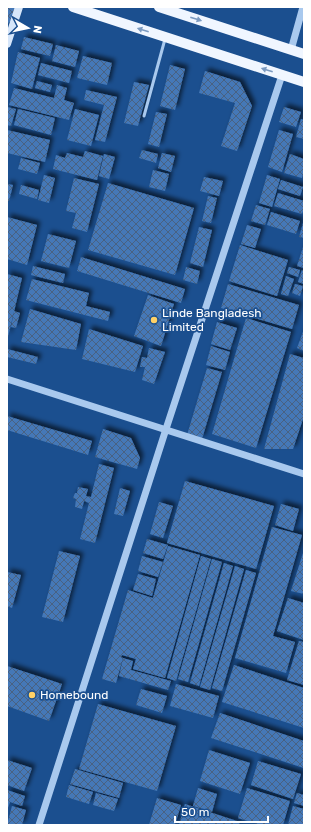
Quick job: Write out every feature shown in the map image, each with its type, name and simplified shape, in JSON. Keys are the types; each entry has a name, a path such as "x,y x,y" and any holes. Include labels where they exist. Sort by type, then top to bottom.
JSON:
{"main road":[{"path":"7,44 19,7"},
{"path":"73,7 304,82"},
{"path":"159,7 304,54"}],"street":[{"path":"290,50 303,7"},
{"path":"39,825 166,429 282,75"},
{"path":"7,379 304,474"}],"lane":[{"path":"144,116 166,37"}],"building":[{"path":"7,7 18,7 12,23 9,22 8,24 7,23"},
{"path":"24,37 53,44 50,56 21,49"},
{"path":"56,45 79,51 75,67 52,61"},
{"path":"18,52 40,58 32,89 11,83"},
{"path":"83,56 112,63 107,85 77,78"},
{"path":"41,63 72,71 69,83 38,75"},
{"path":"170,65 185,69 175,110 160,106"},
{"path":"205,71 240,82 252,106 237,151 221,146 235,103 199,93"},
{"path":"37,81 52,85 50,92 35,88"},
{"path":"134,82 149,85 138,126 124,123"},
{"path":"57,85 67,88 64,100 74,103 69,120 9,105 14,88 54,98"},
{"path":"86,90 117,97 105,142 95,140 104,105 84,100"},
{"path":"7,107 16,109 11,126 7,125"},
{"path":"284,107 301,112 296,127 279,122"},
{"path":"18,109 55,118 51,135 14,125"},
{"path":"75,109 99,115 91,146 67,140"},
{"path":"156,112 167,114 159,147 148,144"},
{"path":"301,119 304,120 304,139 296,137"},
{"path":"7,130 50,140 45,162 7,153"},
{"path":"279,130 293,134 282,172 268,167"},
{"path":"142,150 158,154 156,163 139,158"},
{"path":"85,151 103,156 97,180 53,169 56,155 65,158 67,153 83,157"},
{"path":"162,153 175,156 171,172 158,168"},
{"path":"104,154 115,157 109,179 99,176"},
{"path":"290,154 304,159 302,178 284,173"},
{"path":"21,158 40,163 37,174 18,169"},
{"path":"153,170 169,174 165,191 149,187"},
{"path":"44,175 55,178 49,203 38,200"},
{"path":"267,175 280,179 272,207 259,203"},
{"path":"204,177 223,181 219,196 200,191"},
{"path":"74,178 99,184 87,232 72,228 76,213 66,211"},
{"path":"281,180 303,187 300,196 278,189"},
{"path":"108,183 194,208 175,275 88,250"},
{"path":"7,184 13,185 9,201 7,201"},
{"path":"21,185 39,190 37,199 19,194"},
{"path":"278,193 304,201 302,214 274,206"},
{"path":"208,196 217,198 211,223 202,221"},
{"path":"256,205 270,209 265,225 251,221"},
{"path":"271,212 300,221 296,234 267,225"},
{"path":"7,217 37,225 27,265 7,259"},
{"path":"304,220 304,238 299,237"},
{"path":"247,225 261,229 255,248 241,244"},
{"path":"199,227 212,230 203,267 190,263"},
{"path":"48,234 76,241 69,268 41,261"},
{"path":"304,244 304,268 297,266"},
{"path":"240,245 288,260 277,296 229,281"},
{"path":"81,257 185,289 181,303 77,271"},
{"path":"33,266 65,274 63,283 31,275"},
{"path":"186,267 200,271 197,284 183,280"},
{"path":"289,267 300,270 298,277 287,273"},
{"path":"302,270 304,271 304,284 298,282"},
{"path":"7,274 22,278 8,337 7,336"},
{"path":"286,276 294,279 288,296 281,294"},
{"path":"32,279 89,293 86,306 110,312 108,321 26,300"},
{"path":"228,284 299,305 292,329 221,308"},
{"path":"295,284 303,286 300,296 292,293"},
{"name":"Linde Bangladesh Limited","path":"148,295 174,304 161,346 134,336"},
{"path":"30,309 81,324 76,350 21,342"},
{"path":"14,311 20,313 16,328 11,327"},
{"path":"246,318 291,332 256,448 212,434"},
{"path":"217,322 237,328 230,350 211,344"},
{"path":"89,329 143,346 135,372 82,359"},
{"path":"304,329 304,351 297,348"},
{"path":"211,346 230,352 225,370 206,365"},
{"path":"149,348 165,352 154,384 142,380 145,367 140,367 142,357 147,358"},
{"path":"7,349 38,357 36,364 7,357"},
{"path":"290,354 304,358 304,416 293,449 264,449"},
{"path":"207,368 222,372 202,439 187,435"},
{"path":"7,416 92,441 88,455 7,430"},
{"path":"103,429 131,438 140,458 137,469 95,457"},
{"path":"99,464 114,468 95,543 80,539 89,503 84,501 82,509 75,507 76,499 73,498 75,493 77,493 78,487 88,489 86,496 91,497"},
{"path":"185,481 274,506 256,569 167,543"},
{"path":"120,488 130,491 123,516 114,514"},
{"path":"159,502 173,506 163,538 150,534"},
{"path":"281,504 299,509 293,531 275,525"},
{"path":"272,527 302,535 273,636 295,642 286,673 235,658"},
{"path":"147,539 168,545 163,559 143,553"},
{"path":"168,546 200,555 165,678 133,669 136,659 122,655 121,657 123,658 116,683 102,679 128,590 153,598"},
{"path":"304,550 304,594 291,591"},
{"path":"59,551 80,556 63,622 42,617"},
{"path":"142,556 163,562 158,577 138,571"},
{"path":"201,556 211,559 176,681 167,678"},
{"path":"212,559 222,562 188,682 178,679"},
{"path":"224,563 233,566 199,686 190,683"},
{"path":"235,566 244,569 210,690 200,687"},
{"path":"246,570 256,573 222,691 212,688"},
{"path":"7,572 21,575 12,608 7,606"},
{"path":"138,574 156,579 152,596 133,590"},
{"path":"288,598 304,603 304,640 277,631"},
{"path":"299,641 304,642 304,685 287,680"},
{"path":"123,658 133,661 131,670 171,681 168,690 119,676"},
{"path":"234,665 304,688 304,728 222,702"},
{"name":"Homebound","path":"7,666 62,684 49,721 7,706"},
{"path":"176,684 219,696 213,718 170,706"},
{"path":"141,689 167,696 162,713 136,705"},
{"path":"98,704 176,726 157,791 79,769"},
{"path":"220,713 304,741 304,768 211,738"},
{"path":"209,750 250,763 240,794 200,781"},
{"path":"7,760 32,768 24,791 7,785"},
{"path":"258,761 301,774 293,799 251,785"},
{"path":"75,769 123,783 119,798 70,784"},
{"path":"69,785 93,792 89,804 66,797"},
{"path":"198,788 217,794 212,812 193,806"},
{"path":"247,788 290,801 283,825 261,825 238,818"},
{"path":"7,790 25,796 22,806 10,802 7,811"},
{"path":"96,793 118,799 114,811 93,805"},
{"path":"297,793 304,795 304,806 294,803"},
{"path":"157,798 181,805 175,825 149,825"},
{"path":"185,804 240,822 239,825 179,825"},
{"path":"12,806 26,810 22,825 7,825"},
{"path":"293,806 304,809 304,825 288,825"}],"place":[{"name":"Linde Bangladesh Limited","path":"154,320"},
{"name":"Homebound","path":"32,695"}]}
